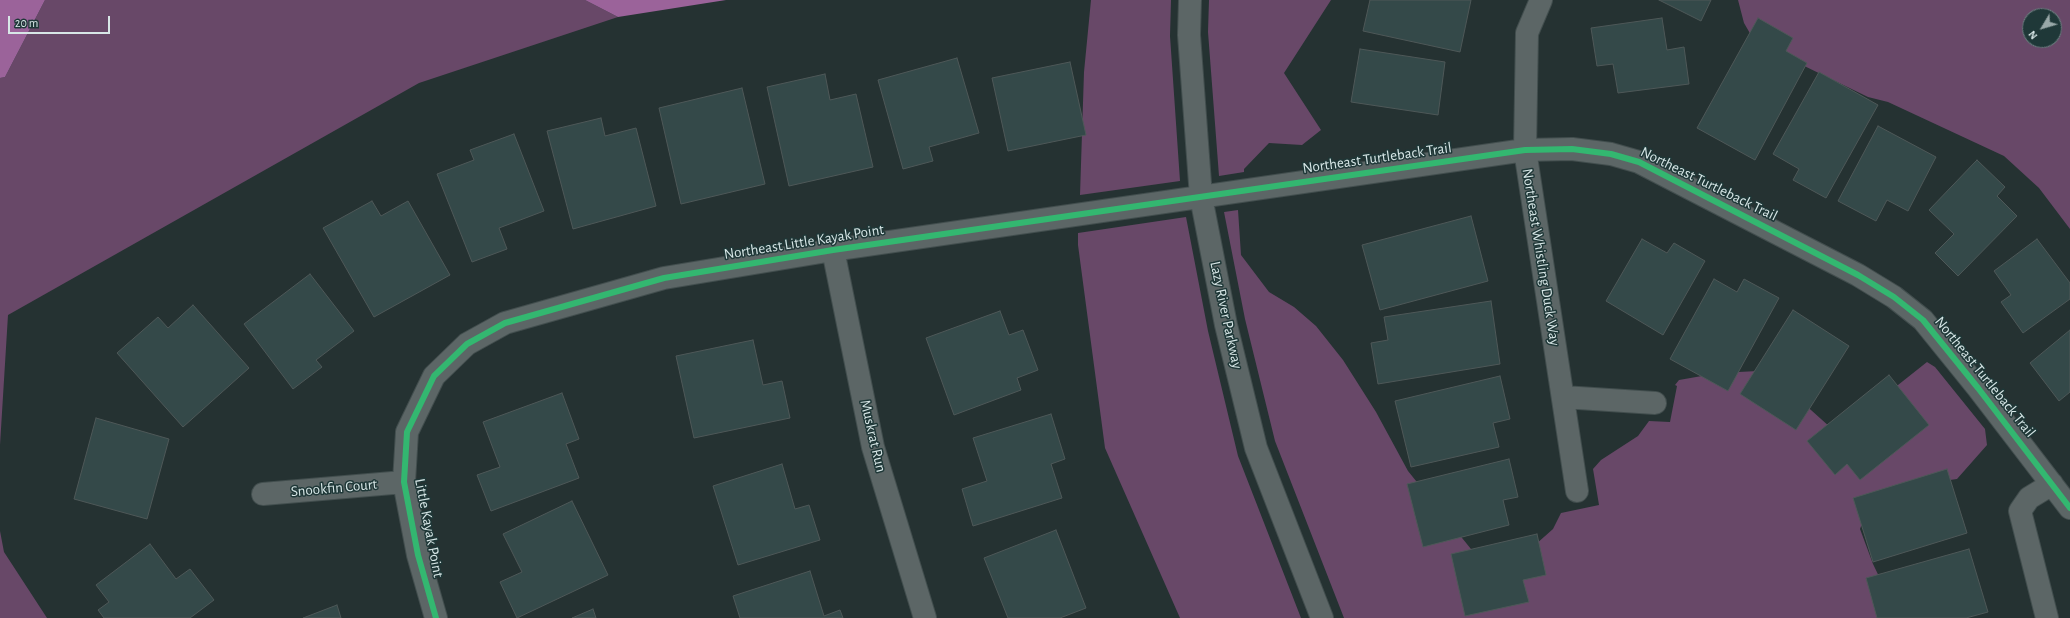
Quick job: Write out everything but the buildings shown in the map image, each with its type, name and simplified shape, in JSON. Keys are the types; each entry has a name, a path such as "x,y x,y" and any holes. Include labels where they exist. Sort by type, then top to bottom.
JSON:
{"street":[{"name":"Lazy River Parkway","path":"1190,0 1189,35 1201,196 1226,325 1256,448 1322,618"},
{"name":"Northeast Whistling Duck Way","path":"1540,0 1527,33 1525,150 1577,491"},
{"name":"Northeast Turtleback Trail","path":"1201,196 1525,150 1572,149 1611,154 1639,162 1824,257 1876,286 1923,320 1978,388 2070,508"},
{"name":"Northeast Little Kayak Point","path":"434,376 467,344 505,323 664,278 833,250 1201,196"},
{"name":"Muskrat Run","path":"833,250 873,447 925,618"},
{"name":"Little Kayak Point","path":"434,376 407,432 404,482 418,555 436,618"},
{"path":"1563,397 1655,403"},
{"name":"Snookfin Court","path":"263,494 404,482"},
{"path":"2047,618 2020,511 2029,498 2052,484"}],"shaded area":[{"path":"0,0 45,0 5,77 0,78"},
{"path":"45,0 585,0 618,17 419,83 8,315 0,445 0,78 5,77"},
{"path":"585,0 726,0 618,17"},
{"path":"1091,0 1171,0 1170,36 1180,181 1080,195 1084,72"},
{"path":"1209,0 1331,0 1284,73 1321,130 1302,145 1269,143 1244,169 1244,172 1219,176 1208,32"},
{"path":"1738,0 2070,0 2070,229 2039,188 2004,156 1888,102 1868,97 1755,42 1744,23"},
{"path":"1238,210 1241,255 1269,292 1294,307 1316,326 1343,360 1376,412 1408,471 1475,554 1518,560 1553,529 1561,513 1599,505 1593,469 1601,460 1638,436 1649,421 1670,422 1677,386 1675,385 1679,380 1719,373 1758,371 1792,393 1840,436 1870,420 1898,385 1927,362 1935,367 1985,429 1987,445 1957,479 1907,486 1867,510 1860,529 1873,564 1899,618 1344,618 1275,441 1245,319 1224,212"},
{"path":"1186,217 1208,331 1238,456 1301,618 1180,618 1105,448 1078,245 1078,233"},
{"path":"0,531 4,552 47,618 0,618"}],"cycle path":[{"path":"436,618 418,555 404,482 407,432 434,376 467,344 505,323 664,278 833,250 1525,150 1572,149 1611,154 1639,162 1858,275 1894,297 1923,320 1978,388 2070,508"}]}
